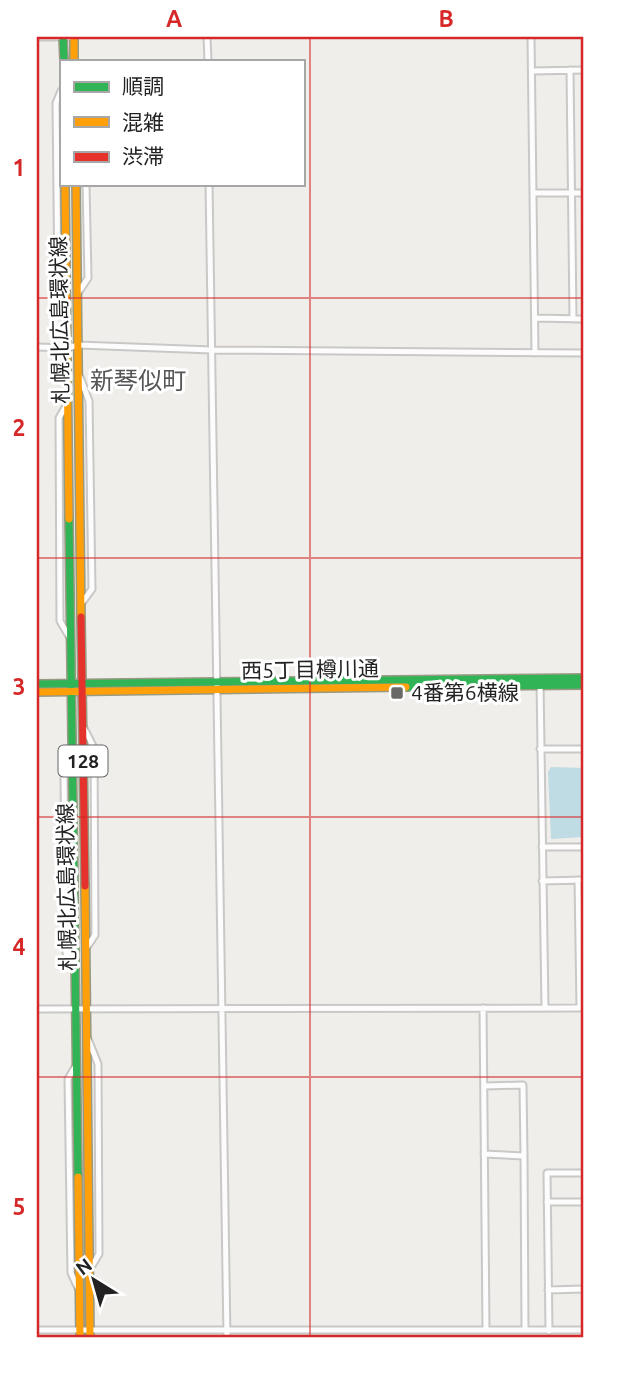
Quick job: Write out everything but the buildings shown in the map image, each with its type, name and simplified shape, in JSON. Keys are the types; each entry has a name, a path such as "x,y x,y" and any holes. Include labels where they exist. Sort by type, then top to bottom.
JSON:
{"main road":[{"path":"63,37 64,60"},
{"path":"73,37 74,60"},
{"name":"札幌北広島環状線","path":"65,186 80,1334"},
{"name":"札幌北広島環状線","path":"76,186 90,1334"},
{"name":"西5丁目樽川通","path":"540,682 584,678"},
{"name":"西5丁目樽川通","path":"37,684 73,688 540,682 584,685"},
{"name":"西5丁目樽川通","path":"37,692 73,688"}],"street":[{"path":"37,37 73,37"},
{"path":"207,37 208,60"},
{"path":"530,37 535,353"},
{"path":"570,70 573,319"},
{"path":"532,71 584,70"},
{"path":"60,93 56,103 58,291 67,309"},
{"path":"77,294 88,278 86,186"},
{"path":"209,186 227,1338"},
{"path":"533,193 584,193"},
{"path":"534,318 584,319"},
{"path":"37,347 68,348 78,345 212,350 584,353"},
{"path":"540,682 545,1008"},
{"path":"540,749 584,749"},
{"path":"542,847 584,847"},
{"path":"37,1009 582,1008 581,880 542,881"},
{"path":"483,1008 486,1331"},
{"path":"484,1086 523,1085 525,1331"},
{"path":"484,1154 524,1156"},
{"path":"549,1331 547,1173 584,1173"},
{"path":"547,1202 584,1202"},
{"path":"548,1290 584,1289"},
{"path":"37,1330 90,1334 227,1329 584,1330"},
{"path":"423,1330 423,1338"}],"water":[{"path":"551,767 584,768 584,837 551,839 548,772"}],"traffic: fast":[{"path":"63,37 64,60"},
{"path":"69,519 78,1177"},
{"path":"37,684 584,678"},
{"path":"406,687 584,685"}],"traffic: slow":[{"path":"74,37 74,60"},
{"path":"65,186 69,519"},
{"path":"76,186 81,617"},
{"path":"37,692 406,687"},
{"path":"85,886 90,1338"},
{"path":"78,1177 80,1338"}],"traffic: jam":[{"path":"81,617 85,886"}],"place":[{"name":"4番第6横線","path":"397,693"}],"district":[{"name":"新琴似町","path":"138,381"}]}
